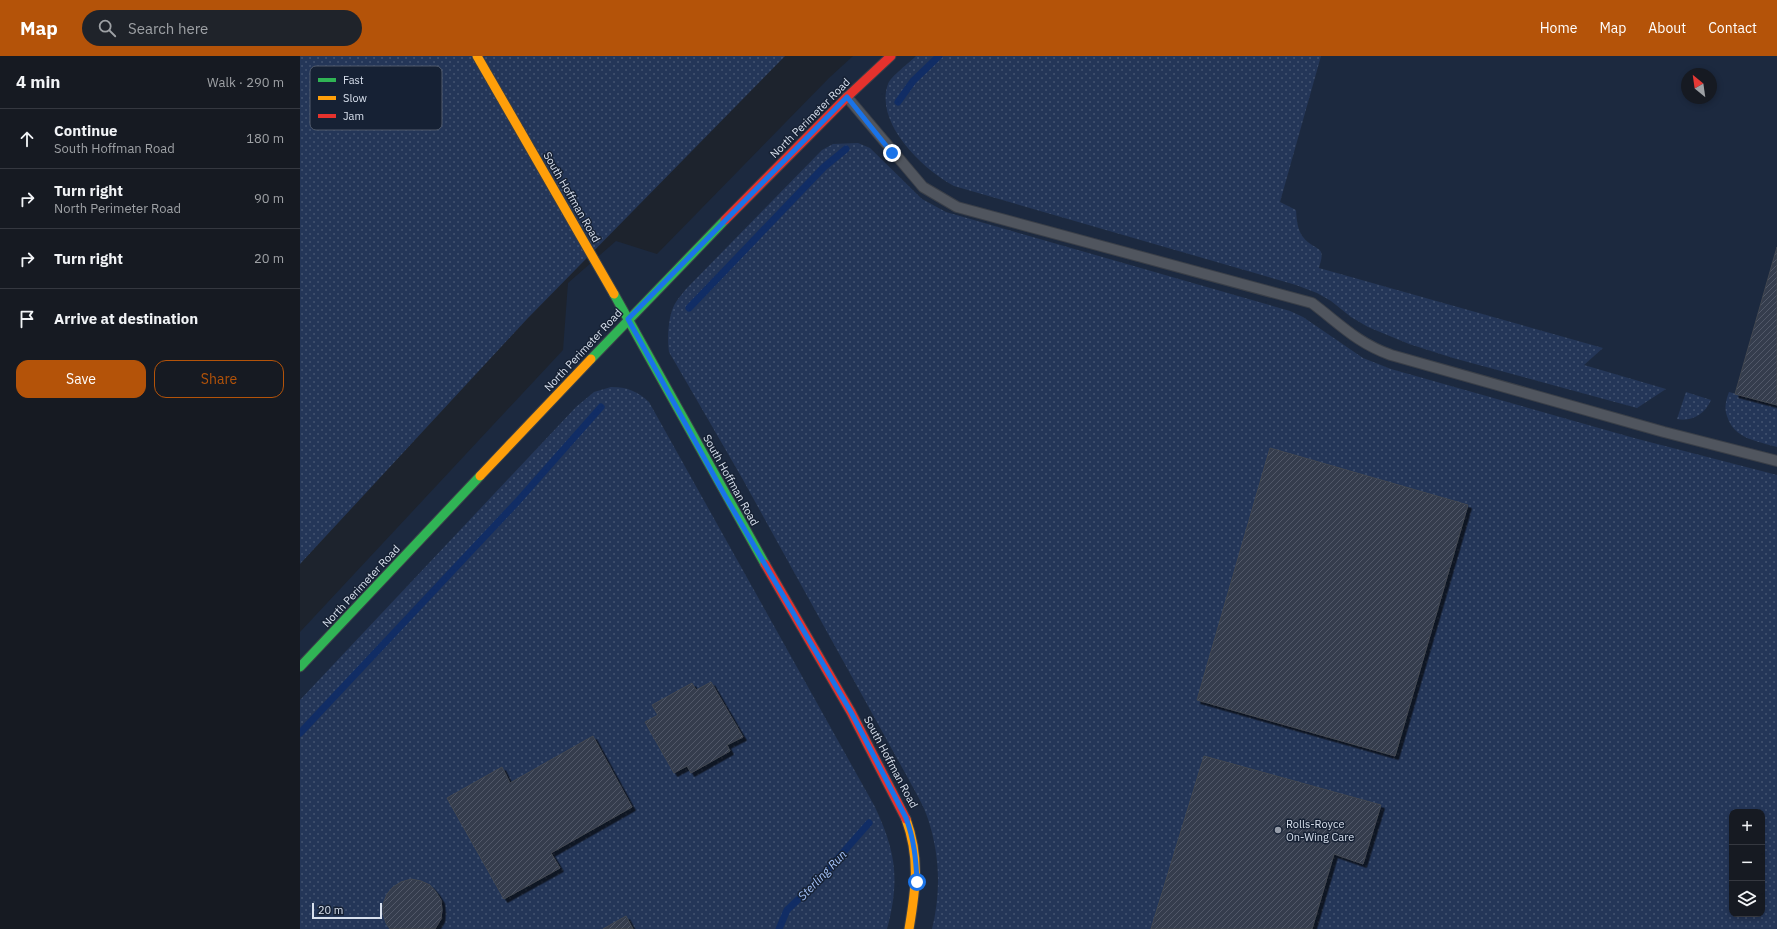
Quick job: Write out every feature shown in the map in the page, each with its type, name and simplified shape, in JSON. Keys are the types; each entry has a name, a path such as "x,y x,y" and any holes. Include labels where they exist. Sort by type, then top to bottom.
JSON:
{"street":[{"name":"South Hoffman Road","path":"478,56 628,319 724,494 851,712 906,818 912,834 916,855 917,882 909,929"},
{"name":"North Perimeter Road","path":"300,667 628,319 847,97 890,56"}],"lane":[{"path":"847,97 923,187 957,207 1312,303 1354,337 1373,349 1391,355 1664,432 1777,460"}],"shaded area":[{"path":"300,56 785,56 527,319 300,564"},
{"path":"853,56 1777,56 1777,929 300,929 300,632 563,350 568,283 616,241 657,254 829,78"},
{"path":"916,56 1321,56 1280,202 1296,210 1301,234 1307,242 1319,249 1322,254 1319,268 1603,348 1584,365 1666,389 1637,408 1453,358 1409,344 1368,327 1351,317 1331,301 1317,293 1296,285 954,186 929,169 904,144 888,114 886,99 888,84 896,74"},
{"path":"858,143 870,148 922,199 946,212 1290,311 1303,317 1363,358 1391,369 1634,438 1777,475 1777,929 932,929 937,902 937,860 932,833 920,800 742,478 669,352 668,333 671,313 676,302 686,289 822,150 833,144"},
{"path":"611,387 632,390 649,402 875,807 888,838 894,866 894,896 887,929 300,929 300,700 576,407 594,392"},
{"path":"1686,392 1711,400 1702,413 1697,416 1683,420 1677,419"},
{"path":"1729,392 1777,405 1777,447 1754,441 1735,430 1730,424 1726,410 1726,401"}],"building":[{"path":"1777,247 1777,405 1735,394"},
{"path":"1270,448 1468,505 1395,756 1197,700"},
{"path":"711,682 743,737 727,745 730,751 691,773 687,766 674,773 645,722 658,715 652,705 692,683 696,690"},
{"path":"593,736 632,807 551,853 560,868 504,899 447,798 502,767 510,783"},
{"name":"Rolls-Royce On-Wing Care","path":"1204,756 1381,805 1363,864 1334,854 1312,929 1151,929"},
{"path":"411,879 430,885 441,900 441,919 435,929 390,929 386,923 383,914 383,904 387,894 393,887 401,882"},
{"path":"626,916 633,929 603,929"}],"waterway":[{"path":"898,102 913,81 939,56"},
{"path":"689,308 824,167 846,149"},
{"path":"300,733 517,502 601,407"},
{"name":"Sterling Run","path":"779,929 787,910 817,882 869,823"}],"traffic: fast":[{"path":"591,359 725,220"},
{"path":"614,294 765,564"},
{"path":"300,667 480,476"}],"traffic: slow":[{"path":"477,56 614,294"},
{"path":"480,476 591,359"},
{"path":"906,819 915,860 915,886 909,929"}],"traffic: jam":[{"path":"725,220 847,97 891,56"},
{"path":"765,564 851,712 906,819"}],"place":[{"name":"Rolls-Royce On-Wing Care","path":"1278,830"}],"route":[{"path":"892,153 847,97 628,319 724,494 872,750 906,818 912,834 916,855 917,882"}]}
